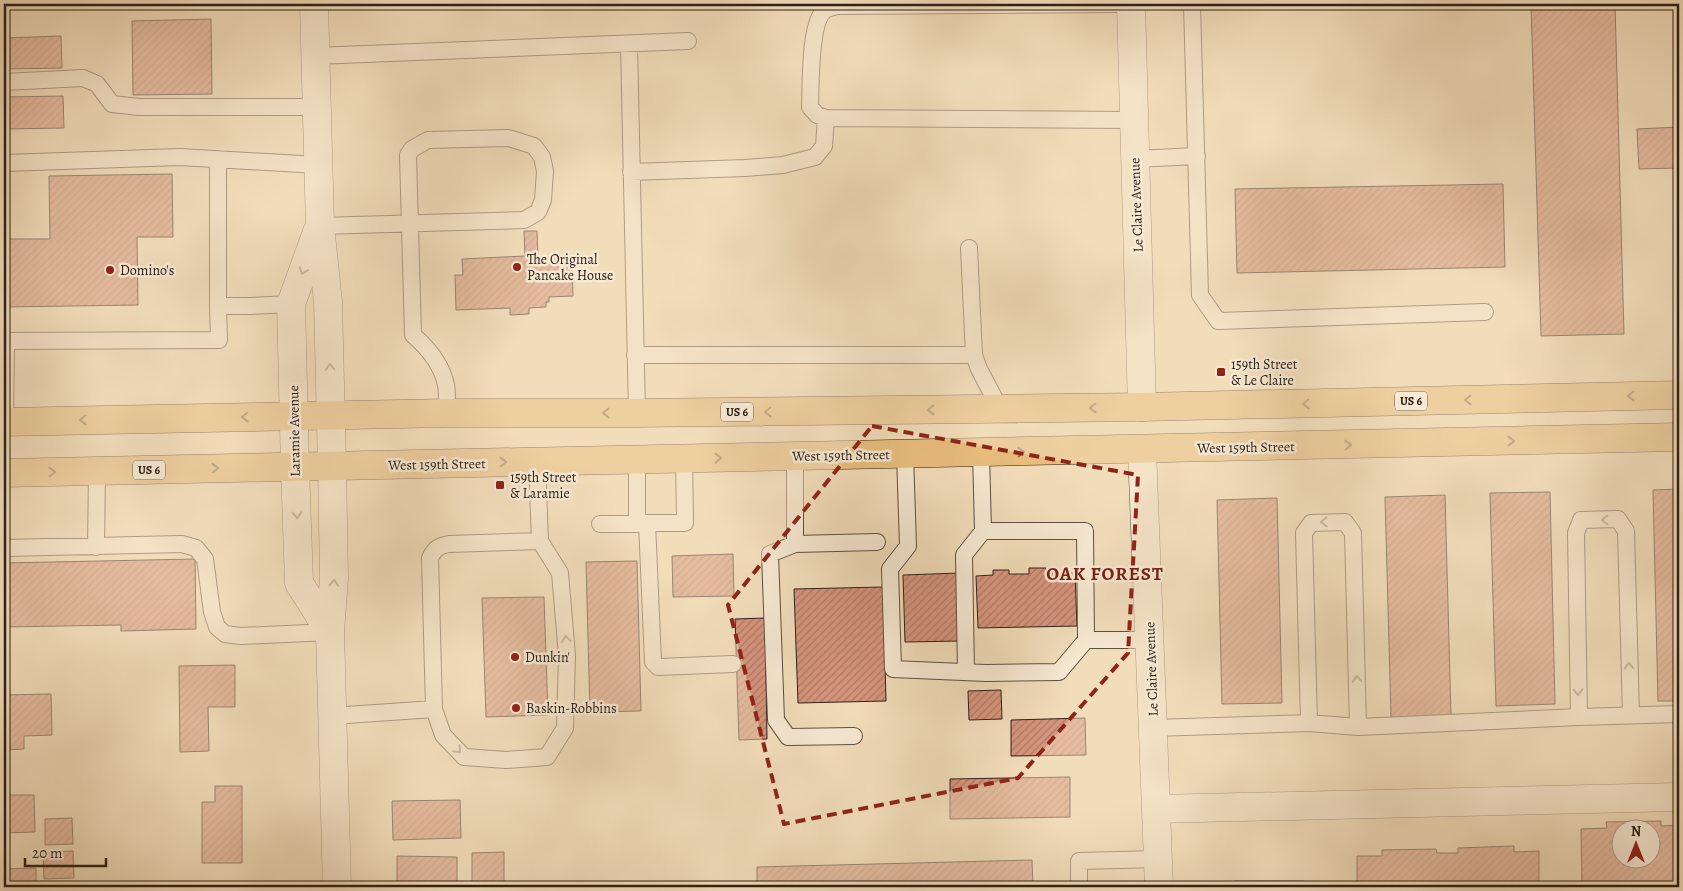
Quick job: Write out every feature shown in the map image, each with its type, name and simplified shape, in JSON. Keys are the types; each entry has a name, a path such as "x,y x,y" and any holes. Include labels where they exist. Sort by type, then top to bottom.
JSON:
{"main road":[{"name":"US 6","path":"4,422 447,413 636,413 1142,407 1679,395"},
{"name":"West 159th Street","path":"4,473 1679,437"}],"street":[{"name":"Laramie Avenue","path":"314,4 320,226 328,302 331,416 334,578 330,632 337,887"},
{"name":"Le Claire Avenue","path":"1131,4 1142,407"},
{"name":"Laramie Avenue","path":"320,226 291,304 299,582 330,632"},
{"name":"Le Claire Avenue","path":"1142,450 1159,887"},
{"path":"1156,809 1679,796"}],"lane":[{"path":"1117,4 837,6 826,9 818,20 814,33 810,107 817,115 826,118 1134,120"},
{"path":"1192,4 1200,295 1218,321 1485,312"},
{"path":"315,56 688,41"},
{"path":"629,44 636,413"},
{"path":"4,82 83,78 97,84 112,104 139,107 317,107"},
{"path":"631,172 783,165 815,157 824,146 826,118"},
{"path":"320,226 410,223 524,220 538,212 543,200 545,171 542,157 534,146 509,138 428,140 412,149 408,155 410,223 413,335 436,360 446,384 447,413"},
{"path":"1135,159 1197,156"},
{"path":"4,163 180,157 318,165"},
{"path":"4,422 5,341 219,340 218,159"},
{"path":"969,248 974,355 979,369 1000,409"},
{"path":"218,306 291,304"},
{"path":"635,355 974,355"},
{"path":"966,672 964,555 983,531 981,452"},
{"path":"905,454 908,546 890,569 893,669 966,672 1059,672 1086,640 1085,531 983,531"},
{"path":"795,456 795,544"},
{"path":"600,524 685,523 684,458"},
{"path":"637,459 652,662 658,668 733,664"},
{"path":"537,462 540,541 560,573 567,656 565,728 547,757 506,760 464,756 443,735 434,709 430,558 434,549 449,544 540,541"},
{"path":"96,547 97,471"},
{"path":"1578,716 1576,533 1581,520 1618,519 1626,531 1631,715"},
{"path":"1309,723 1304,533 1311,522 1345,522 1353,532 1358,728"},
{"path":"854,736 788,738 776,720 770,554 795,544 877,542"},
{"path":"4,548 182,544 196,548 206,559 212,612 217,627 225,634 241,636 330,632"},
{"path":"1086,640 1150,640"},
{"path":"332,716 434,709"},
{"path":"1153,728 1309,723 1358,728 1578,716 1679,714"},
{"path":"1079,887 1078,861 1158,859"}],"highlighted area":[{"path":"872,426 1138,475 1128,653 1018,778 784,824 728,605"}],"building":[{"path":"1531,4 1615,4 1624,334 1541,336"},
{"path":"211,19 212,94 133,95 132,21"},
{"path":"61,36 62,68 4,69 4,38"},
{"path":"63,96 64,128 4,129 4,97"},
{"path":"1679,127 1679,168 1639,169 1637,129"},
{"path":"172,174 173,237 137,237 138,305 4,307 4,239 50,239 49,176"},
{"path":"1503,184 1505,267 1237,273 1235,189"},
{"name":"The Original Pancake House","path":"524,231 537,231 538,257 572,256 573,296 549,297 546,307 529,308 529,314 510,315 510,308 456,310 455,275 463,275 462,259 525,256"},
{"path":"1679,489 1679,701 1658,701 1653,490"},
{"path":"1550,492 1555,704 1496,706 1490,493"},
{"path":"1445,495 1451,716 1391,717 1385,497"},
{"path":"1277,498 1282,703 1222,704 1217,500"},
{"path":"733,554 734,596 673,597 672,556"},
{"path":"195,559 196,629 121,631 121,625 4,627 4,563"},
{"path":"637,561 641,711 590,712 586,562"},
{"path":"1029,568 1046,568 1046,573 1075,573 1077,626 978,628 976,576 993,575 993,570 1009,570 1009,574 1029,574"},
{"path":"960,573 961,641 905,642 903,575"},
{"path":"883,587 886,701 798,703 794,589"},
{"name":"Dunkin'","path":"544,597 548,715 486,717 482,598"},
{"path":"765,618 767,739 739,740 735,619"},
{"path":"235,665 235,707 208,707 209,751 180,752 179,666"},
{"path":"1001,690 1002,719 969,720 968,691"},
{"path":"51,694 52,735 24,736 24,749 4,750 4,695"},
{"path":"1085,718 1086,755 1011,756 1011,720"},
{"path":"1070,777 1070,817 950,819 950,779"},
{"path":"215,786 242,786 242,863 202,863 202,802 215,802"},
{"path":"4,795 34,795 35,832 4,833"},
{"path":"460,800 461,838 393,840 392,801"},
{"path":"72,818 73,844 45,845 45,819"},
{"path":"1660,821 1661,826 1679,825 1679,887 1582,887 1581,829 1607,828 1606,822 1610,822 1610,868 1660,868"},
{"path":"1514,846 1514,852 1539,851 1539,887 1357,887 1357,856 1382,856 1382,850 1436,849 1437,853 1458,853 1458,848"},
{"path":"73,851 74,878 44,879 43,852"},
{"path":"504,852 504,885 472,885 472,853"},
{"path":"397,856 457,857 457,887 397,887"},
{"path":"1032,860 1033,887 757,887 757,867"},
{"path":"36,868 36,887 4,887 4,869"},
{"path":"1235,881 1304,881 1304,887 1235,887"}],"place":[{"name":"The Original Pancake House","path":"517,267"},
{"name":"Domino's","path":"110,270"},
{"name":"159th Street & Le Claire","path":"1221,372"},
{"name":"159th Street & Laramie","path":"500,485"},
{"name":"Dunkin'","path":"515,657"},
{"name":"Baskin-Robbins","path":"516,708"}],"district":[{"name":"OAK FOREST","path":"1105,573"}]}
